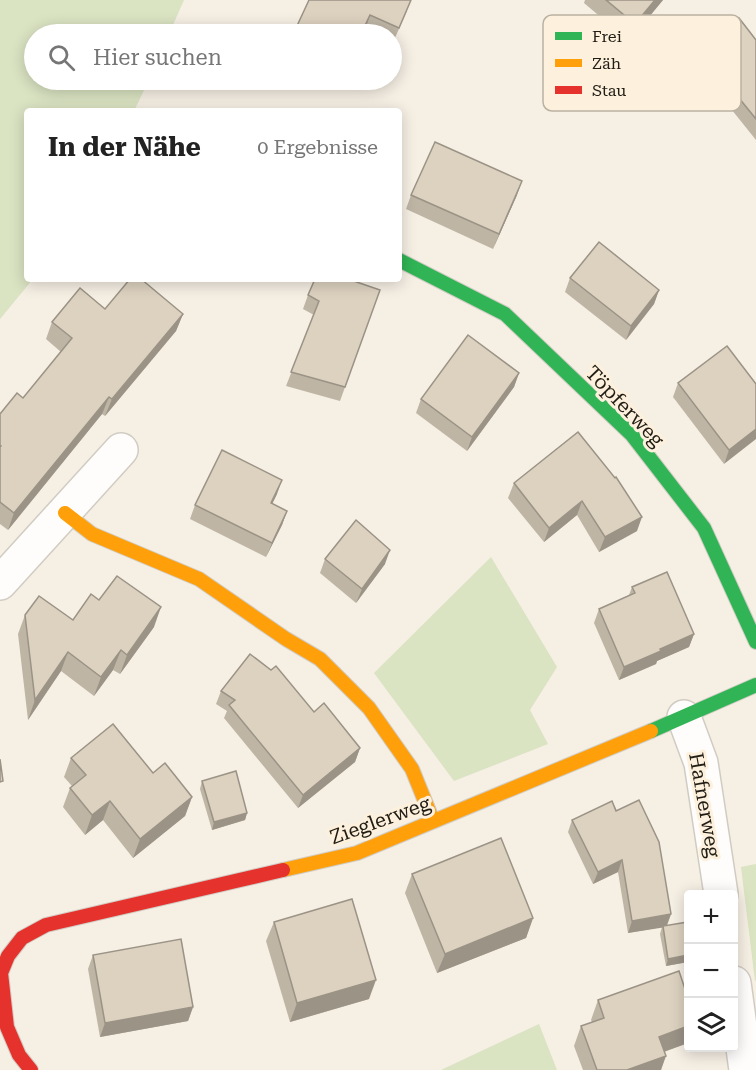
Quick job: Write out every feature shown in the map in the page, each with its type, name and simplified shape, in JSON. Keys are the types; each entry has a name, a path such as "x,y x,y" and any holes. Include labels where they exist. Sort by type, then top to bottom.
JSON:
{"street":[{"name":"Töpferweg","path":"402,262 505,314 632,435 704,528 756,642"},
{"path":"0,583 121,450"},
{"path":"65,513 92,534 199,579 286,639 320,659 369,708 412,769 433,821"},
{"name":"Zieglerweg","path":"31,1070 19,1055 7,1027 1,973 8,956 22,938 46,925 357,853 756,685"},
{"name":"Hafnerweg","path":"684,717 701,763 720,890"},
{"path":"736,998 746,1070"}],"green space":[{"path":"0,0 184,0 173,24 24,24 24,90 144,90 135,108 24,108 24,282 31,282 0,319"},
{"path":"491,557 557,667 530,710 548,744 454,781 374,673"},
{"path":"756,864 756,980 755,981 741,867"},
{"path":"539,1024 557,1070 441,1070"}],"building":[{"path":"309,0 411,0 401,24 390,24 370,15 366,24 298,24"},
{"path":"606,0 655,0 642,15 624,15"},
{"path":"741,21 756,40 756,119 741,101"},
{"path":"435,142 522,181 499,234 411,195"},
{"path":"599,242 659,290 631,326 570,278"},
{"path":"128,282 145,282 183,314 112,399 109,397 14,513 0,502 0,414 17,393 23,398 72,338 52,322 80,288 105,309"},
{"path":"314,282 357,282 380,290 345,387 291,372 319,301 308,295"},
{"path":"468,335 519,373 472,437 421,399"},
{"path":"727,346 756,384 756,429 729,450 678,383"},
{"path":"578,432 616,477 642,517 605,537 582,501 549,528 514,483"},
{"path":"222,450 282,480 271,503 287,511 272,543 195,505"},
{"path":"356,520 390,550 362,589 325,559"},
{"path":"667,572 694,634 624,667 599,609 635,593 632,587"},
{"path":"117,576 161,607 127,655 121,650 101,677 68,652 35,700 25,615 39,596 73,620 91,594 99,600"},
{"path":"250,654 271,670 276,666 314,712 324,703 360,748 303,795 229,705 235,700 221,691"},
{"path":"113,724 153,773 165,763 192,797 140,839 110,801 92,815 70,788 86,775 71,758"},
{"path":"0,759 3,781 0,782"},
{"path":"236,771 247,813 214,822 202,781"},
{"path":"639,800 659,842 671,914 632,921 622,860 598,872 572,820 612,801 616,811"},
{"path":"501,838 533,918 445,954 412,874"},
{"path":"352,899 376,980 297,1003 274,922"},
{"path":"684,923 684,956 668,959 663,926"},
{"path":"181,939 193,1007 105,1023 93,955"},
{"path":"679,971 684,986 684,1028 659,1037 666,1056 627,1070 597,1070 581,1026 604,1018 598,1000"}],"traffic: fast":[{"path":"402,262 505,314 632,435 704,528 756,642"},
{"path":"651,731 756,685"}],"traffic: slow":[{"path":"65,513 92,534 199,579 286,639 320,659 369,708 412,769 433,821"},
{"path":"283,870 357,853 651,731"}],"traffic: jam":[{"path":"31,1070 19,1055 7,1027 1,973 8,956 22,938 46,925 283,870"}]}
